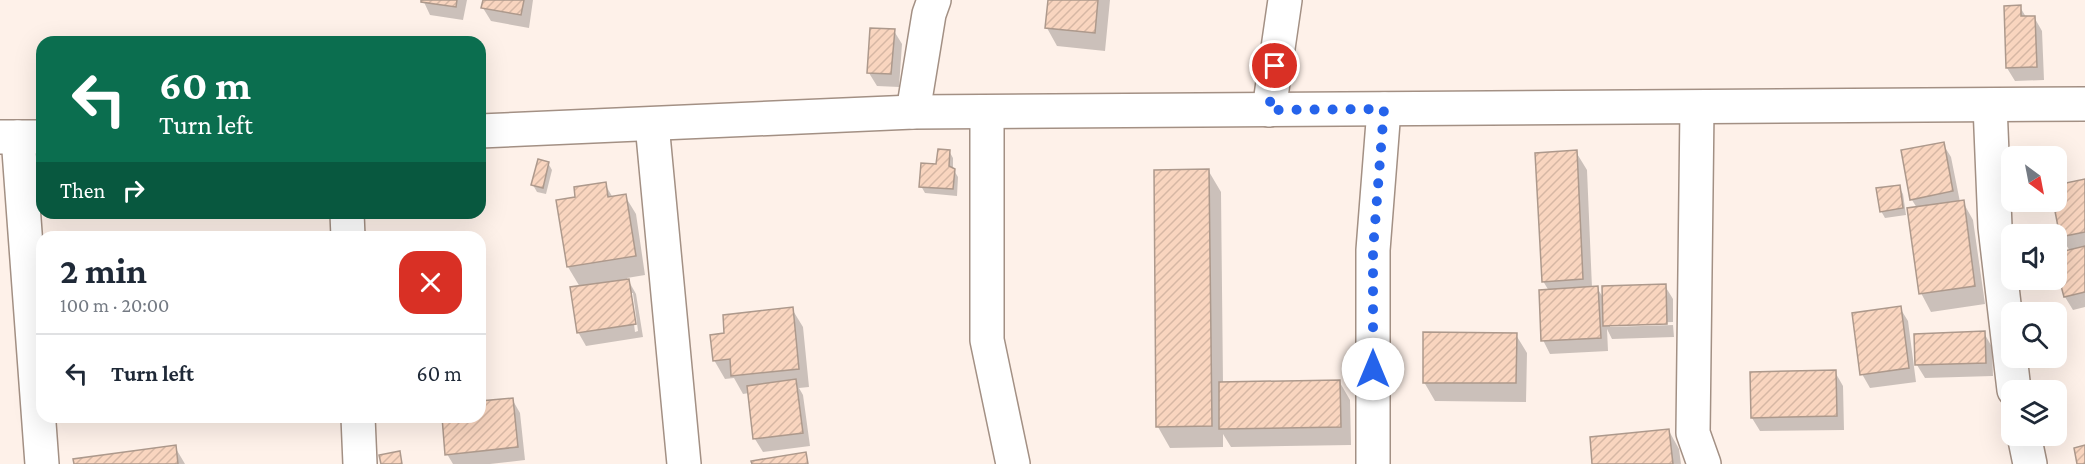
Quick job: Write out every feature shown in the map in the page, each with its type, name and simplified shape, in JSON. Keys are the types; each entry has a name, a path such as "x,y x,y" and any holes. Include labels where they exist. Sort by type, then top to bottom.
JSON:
{"street":[{"path":"913,112 929,14 934,0"},
{"path":"1269,110 1285,0"},
{"path":"486,131 913,112 2085,104"},
{"path":"1990,105 1995,227 2013,380"},
{"path":"1697,108 1693,433 1704,464"},
{"path":"1373,464 1373,250 1384,109"},
{"path":"987,113 987,340 1013,464"},
{"path":"652,124 684,464"},
{"path":"20,137 36,375"},
{"path":"39,423 42,464"},
{"path":"358,423 360,464"},
{"path":"2026,446 2030,464"}],"building":[{"path":"421,0 457,0 456,7 421,2"},
{"path":"483,0 524,0 521,15 481,8"},
{"path":"1048,0 1098,0 1095,33 1045,28"},
{"path":"2021,5 2021,16 2035,16 2037,67 2006,68 2004,6"},
{"path":"870,28 895,29 891,74 867,73"},
{"path":"1944,142 1953,191 1910,200 1901,150"},
{"path":"938,149 950,150 949,166 955,169 953,189 919,187 921,163 936,164"},
{"path":"1577,150 1583,279 1542,282 1535,153"},
{"path":"538,159 549,162 543,188 531,185"},
{"path":"1209,169 1212,426 1156,427 1154,170"},
{"path":"2085,179 2085,232 2067,236 2067,224 2057,224 2055,212 2067,212 2067,183"},
{"path":"606,182 608,197 626,194 636,256 567,267 556,200 575,197 574,187"},
{"path":"1900,185 1903,208 1880,212 1876,188"},
{"path":"1964,200 1975,286 1919,294 1907,208"},
{"path":"2085,246 2085,292 2064,297 2062,290 2067,290 2067,250"},
{"path":"629,279 636,324 577,333 570,287"},
{"path":"1666,284 1667,324 1603,326 1602,286"},
{"path":"1598,286 1601,338 1541,341 1539,290"},
{"path":"1901,306 1909,368 1860,375 1852,313"},
{"path":"793,307 799,369 731,376 730,359 713,361 710,335 724,333 723,315"},
{"path":"1985,331 1986,363 1915,365 1914,334"},
{"path":"1423,332 1517,333 1516,383 1423,383"},
{"path":"1836,370 1837,416 1751,418 1750,372"},
{"path":"796,379 803,433 753,439 747,386"},
{"path":"1340,380 1341,427 1219,429 1219,382"},
{"path":"513,398 518,447 445,455 442,423 486,423 486,400"},
{"path":"1669,429 1673,464 1592,464 1590,437"},
{"path":"176,445 178,464 74,464 73,459"},
{"path":"2085,445 2085,464 2077,464 2074,448"},
{"path":"400,451 402,464 381,464 379,455"},
{"path":"806,452 808,464 752,464 751,461"}],"route":[{"path":"1275,66 1269,110 1384,109 1373,250 1373,369"}]}
